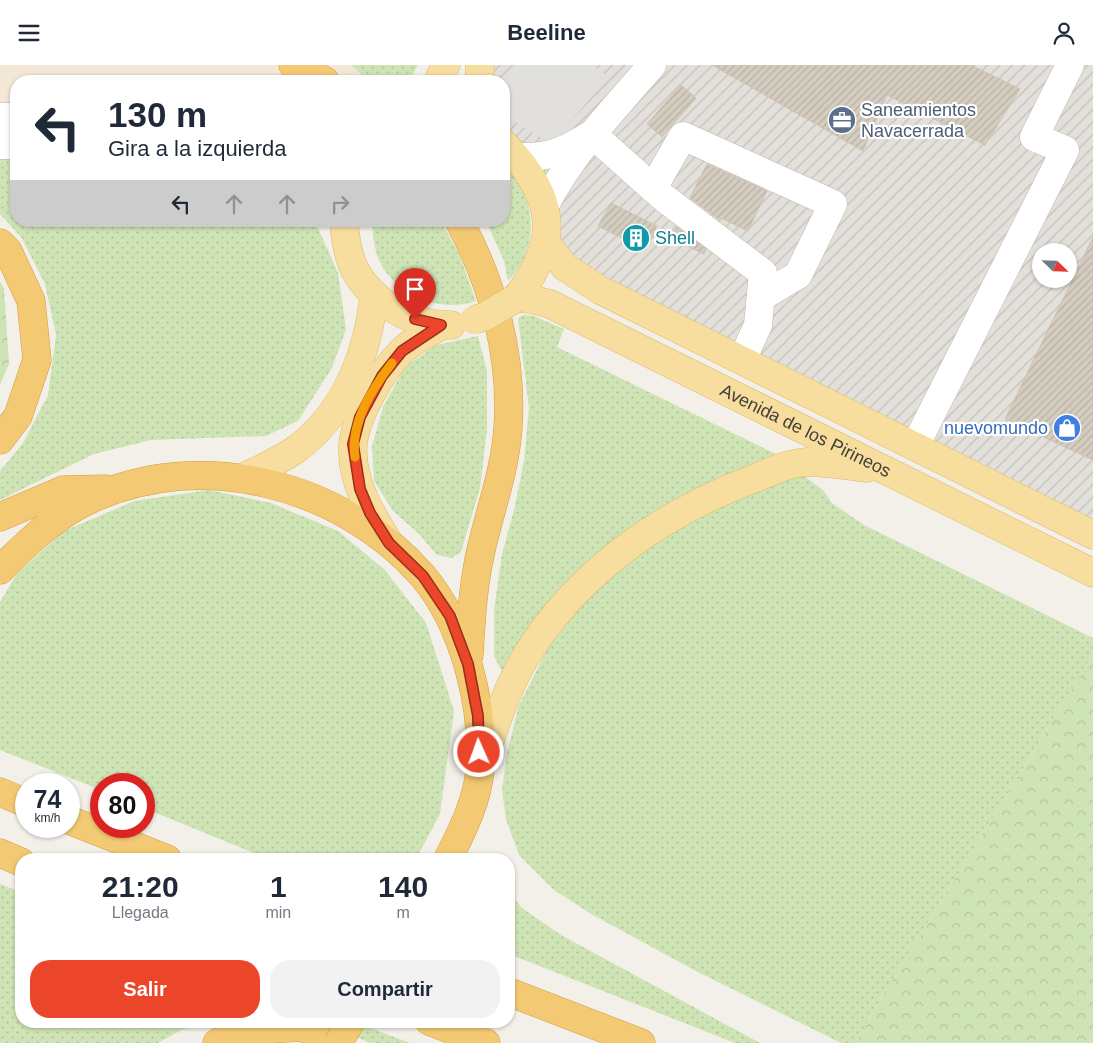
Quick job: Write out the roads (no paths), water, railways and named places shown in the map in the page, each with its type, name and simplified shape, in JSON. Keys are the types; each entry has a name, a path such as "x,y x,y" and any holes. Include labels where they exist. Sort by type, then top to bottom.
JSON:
{"highway":[{"path":"293,65 313,75"},
{"path":"462,227 475,250 487,282 499,331 509,399 504,459 481,550 473,593 468,664"},
{"path":"0,243 8,251 30,301 36,360 18,416 0,440"},
{"path":"0,571 27,543 64,514 88,500 116,489 159,479 199,476 244,477 289,488 350,517 389,543 423,576 450,616 468,664 478,716 480,770 467,821 451,853"},
{"path":"0,517 63,490 116,489"},
{"path":"0,792 15,798"},
{"path":"80,824 152,853"},
{"path":"0,853 15,859"},
{"path":"515,994 641,1043"},
{"path":"217,1043 244,1031 287,1028"},
{"path":"303,1028 338,1043 348,1028"},
{"path":"447,1028 486,1043"}],"main road":[{"path":"345,227 354,269 374,295 393,310 415,319 441,325 458,325 486,316 516,298 536,270 546,243 545,205 531,175 510,150"},
{"name":"Avenida de los Pirineos","path":"546,243 565,267 593,286 1093,535"},
{"path":"244,477 294,450 318,430 339,403 366,347 374,295"},
{"name":"Avenida de los Pirineos","path":"516,298 531,299 550,304 1093,573"},
{"path":"389,543 370,513 360,489 353,444 360,417 382,376 402,351 441,325"},
{"path":"480,770 524,659 566,601 596,573 639,538 682,510 727,488 776,470 806,462 884,469"}],"street":[{"path":"545,205 552,191 592,134 652,65"},
{"path":"915,446 1064,150 1034,137 1070,65"},
{"path":"510,150 548,156 564,151 592,134"},
{"path":"592,134 652,188 763,273 758,325 742,359"},
{"path":"652,188 683,136 833,204 798,275 761,297"}],"place":[{"name":"Saneamientos Navacerrada","path":"842,120"},
{"name":"Shell","path":"636,238"},
{"name":"nuevomundo","path":"1067,428"}]}
